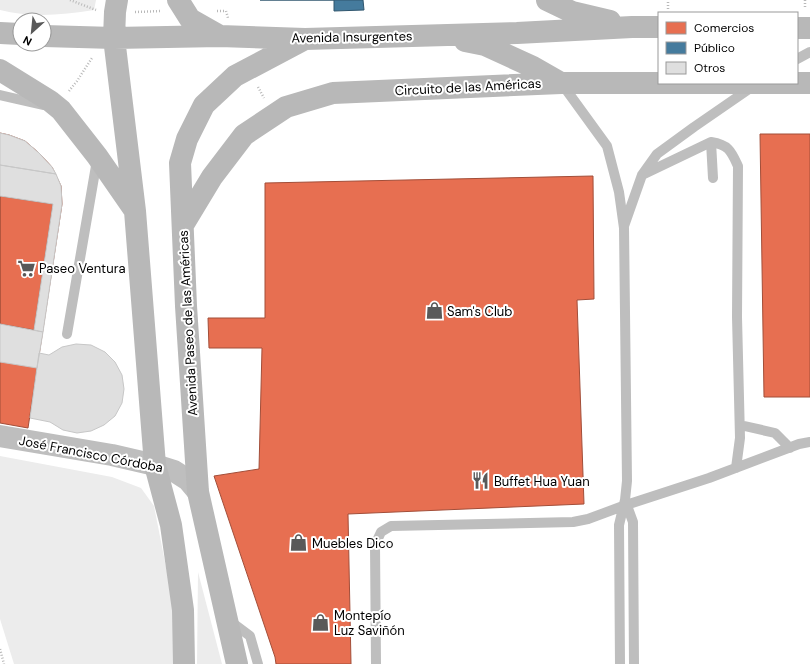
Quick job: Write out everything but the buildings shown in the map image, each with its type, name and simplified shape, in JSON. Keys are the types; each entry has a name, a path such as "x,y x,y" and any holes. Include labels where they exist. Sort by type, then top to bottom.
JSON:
{"main road":[{"path":"178,0 190,19 220,36"},
{"path":"547,0 572,12 632,27"},
{"path":"108,7 114,38 135,211 155,465 171,525 183,610 184,664"},
{"name":"Avenida Insurgentes","path":"52,36 114,38 220,36 305,39 517,33 658,27"},
{"path":"798,28 810,28"},
{"path":"0,33 12,34"},
{"path":"434,35 485,45 533,67 561,83"},
{"name":"Avenida Paseo de las Américas","path":"237,664 198,492 186,306 180,163 187,139 204,104 235,76 305,39"},
{"path":"0,70 59,108 97,156 135,211"},
{"name":"Circuito de las Américas","path":"183,225 212,177 244,135 286,108 333,93 561,83 658,83"},
{"name":"Circuito de las Américas","path":"798,83 810,83"}],"street":[{"name":"José Francisco Córdoba","path":"0,436 112,455 155,465 174,471 188,480 198,492"}],"lane":[{"path":"798,58 810,52"},
{"path":"561,83 607,146 619,192 624,228 627,481 625,503 619,525 620,664"},
{"path":"624,228 642,175 658,154 756,84"},
{"path":"0,95 59,108"},
{"path":"642,175 711,142 722,144 731,152 738,166 737,317 740,426 736,468"},
{"path":"711,142 713,178"},
{"path":"67,334 97,156"},
{"path":"740,426 775,433 790,448"},
{"path":"376,664 375,545 381,532 391,526 573,522 588,519 625,503 709,478 810,442"},
{"path":"625,503 633,522 634,664"},
{"path":"227,619 250,636 258,664"}],"path":[{"path":"59,108 92,57 93,38 108,7 70,0"},
{"path":"668,0 668,12"},
{"path":"0,649 4,664"}],"shaded area":[{"path":"0,0 96,0 94,10 70,13 52,15 52,12 12,13 0,10"},
{"path":"0,456 112,477 141,488 154,506 175,613 173,664 14,664 0,619"},
{"path":"198,572 222,664 197,664"}],"place":[{"name":"Paseo Ventura","path":"26,268"},
{"name":"Sam's Club","path":"434,311"},
{"name":"Buffet Hua Yuan","path":"481,481"},
{"name":"Muebles Dico","path":"299,543"},
{"name":"Montepío Luz Saviñón","path":"321,622"}]}
